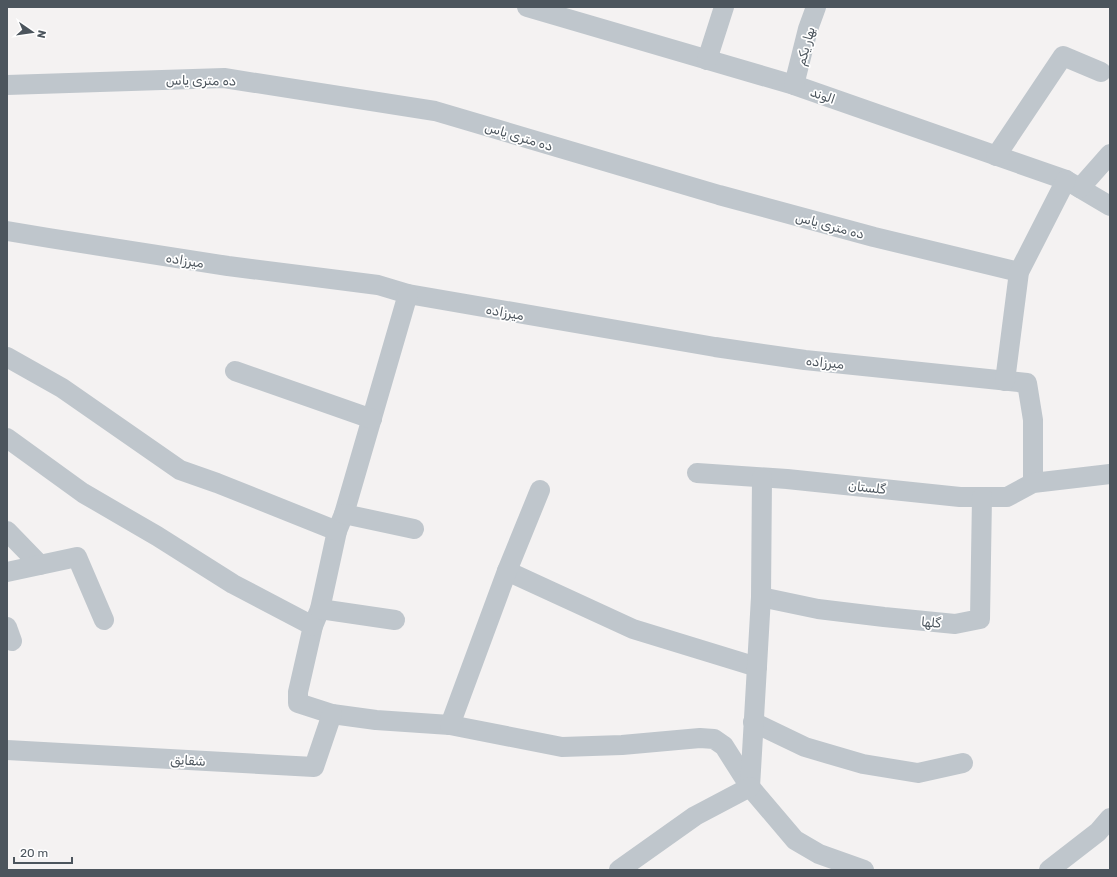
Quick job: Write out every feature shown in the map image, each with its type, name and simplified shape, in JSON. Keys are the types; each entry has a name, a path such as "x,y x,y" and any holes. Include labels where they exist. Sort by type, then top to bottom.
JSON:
{"street":[{"name":"الوند","path":"527,7 794,85 1073,184 1110,206"},
{"path":"707,60 724,7"},
{"name":"بهار یکم","path":"794,85 808,29 816,7"},
{"path":"996,156 1063,56 1101,72"},
{"name":"ده متری یاس","path":"7,85 224,78 435,111 718,195 874,237 1019,272"},
{"path":"1005,381 1019,272 1073,184 1110,154"},
{"name":"میرزاده","path":"7,231 228,266 378,286 408,294 664,338 805,360 1027,383 1033,420 1033,483"},
{"path":"408,294 340,523 298,692 298,703 332,714 376,720 450,725 562,747 622,745 700,738 714,739 724,746 750,787 796,840 819,854 864,870"},
{"path":"7,357 62,388 180,470 340,523 414,529"},
{"path":"235,371 372,419"},
{"path":"7,438 83,493 157,536 234,584 317,617 395,620"},
{"name":"گلستان","path":"697,473 960,497 1007,497 1033,483"},
{"path":"1033,483 1110,474"},
{"path":"750,787 761,597 762,478"},
{"path":"450,725 507,571 540,490"},
{"name":"گلها","path":"761,597 818,609 884,617 955,624 980,619 982,497"},
{"path":"7,531 40,564"},
{"path":"7,572 77,557 104,620"},
{"path":"507,571 633,629 757,667"},
{"name":"شقایق","path":"7,750 314,766 332,714"},
{"path":"753,722 805,747 863,764 918,773 964,763"},
{"path":"619,870 695,816 750,787"},
{"path":"1049,870 1098,832 1110,818"}]}
